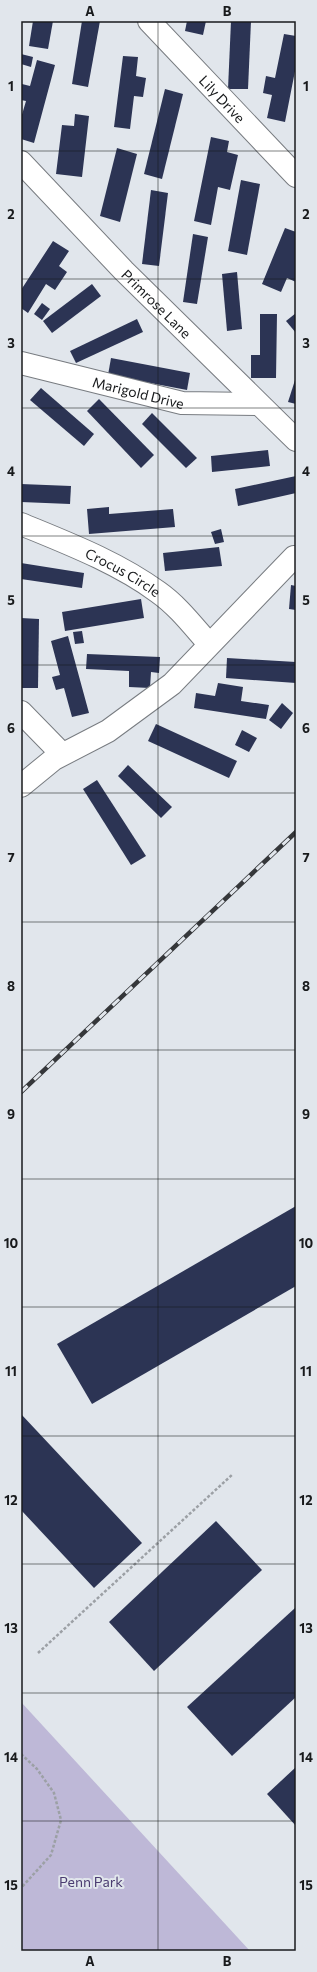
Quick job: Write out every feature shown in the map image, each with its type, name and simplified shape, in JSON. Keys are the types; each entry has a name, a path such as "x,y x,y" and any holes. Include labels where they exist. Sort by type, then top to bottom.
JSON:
{"street":[{"name":"Lily Drive","path":"149,21 296,176"},
{"name":"Primrose Lane","path":"21,162 124,271 296,440"},
{"name":"Marigold Drive","path":"21,363 182,403 258,404"},
{"name":"Crocus Circle","path":"21,524 68,543 125,571 158,592 179,610 209,644"},
{"path":"21,786 62,754 108,731 145,706 172,684 294,557"},
{"path":"21,712 62,754"}],"path":[{"path":"38,1653 233,1474"},
{"path":"21,1754 37,1769 54,1793 61,1820 51,1855 21,1888"}],"green space":[{"name":"Penn Park","path":"21,1702 250,1951 21,1951"}],"building":[{"path":"33,21 53,21 48,49 29,46"},
{"path":"82,21 100,21 88,87 72,84"},
{"path":"187,21 206,21 203,35 185,31"},
{"path":"231,21 251,21 248,89 228,89"},
{"path":"284,34 296,36 296,66 285,122 267,118 272,95 263,93 266,76 275,78"},
{"path":"21,54 33,57 31,67 21,64"},
{"path":"123,56 138,57 136,76 146,78 143,97 134,96 130,129 114,127"},
{"path":"37,60 55,65 34,143 21,139 21,118 26,101 21,100 21,87 22,84 30,86"},
{"path":"165,89 183,94 162,179 144,174"},
{"path":"75,114 89,116 82,177 56,174 62,125 74,126"},
{"path":"211,137 229,141 227,152 238,155 230,190 218,187 211,225 194,221"},
{"path":"117,148 137,154 120,222 100,216"},
{"path":"241,180 260,184 247,255 228,251"},
{"path":"151,190 168,193 159,266 142,264"},
{"path":"285,228 296,232 296,282 287,278 281,292 262,284"},
{"path":"193,234 208,237 197,304 183,302"},
{"path":"53,241 69,251 59,266 67,272 55,290 46,284 28,313 21,308 21,290"},
{"path":"237,272 242,329 227,331 222,274"},
{"path":"92,284 101,296 52,333 43,321"},
{"path":"42,303 50,309 42,320 34,314"},
{"path":"296,313 296,333 286,321"},
{"path":"260,314 277,314 276,378 251,378 251,355 260,355"},
{"path":"137,319 143,332 76,363 70,351"},
{"path":"111,358 190,373 187,390 108,375"},
{"path":"296,377 296,404 288,402"},
{"path":"41,388 94,434 84,446 30,400"},
{"path":"99,399 154,455 141,468 87,411"},
{"path":"152,413 197,458 186,468 142,424"},
{"path":"268,450 270,466 212,472 211,456"},
{"path":"296,476 296,493 238,506 235,489"},
{"path":"21,484 71,486 70,504 21,502"},
{"path":"109,507 109,514 173,509 175,527 89,534 87,509"},
{"path":"221,529 224,542 215,544 211,532"},
{"path":"219,547 222,566 165,571 163,553"},
{"path":"21,563 84,573 82,588 21,579"},
{"path":"291,585 296,586 296,610 289,609"},
{"path":"141,599 144,618 65,631 62,612"},
{"path":"21,618 39,619 38,688 21,688"},
{"path":"82,631 84,643 75,644 73,632"},
{"path":"68,636 89,713 72,717 64,688 56,690 52,677 60,675 51,641"},
{"path":"87,654 160,657 159,673 151,672 150,688 129,687 129,671 86,669"},
{"path":"227,658 296,662 296,683 226,678"},
{"path":"218,683 243,687 241,701 269,705 266,719 194,708 196,693 215,696"},
{"path":"282,703 293,713 281,729 269,720"},
{"path":"156,724 237,761 229,778 148,741"},
{"path":"242,730 257,738 249,752 235,745"},
{"path":"128,765 172,807 161,818 118,776"},
{"path":"97,780 146,856 131,865 83,789"},
{"path":"296,1206 296,1286 92,1404 57,1344"},
{"path":"21,1414 142,1543 94,1588 21,1510"},
{"path":"216,1521 262,1570 154,1671 109,1622"},
{"path":"295,1608 296,1697 232,1756 187,1707"},
{"path":"296,1767 296,1826 267,1794"}],"railway":[{"path":"21,1092 296,832"}]}
